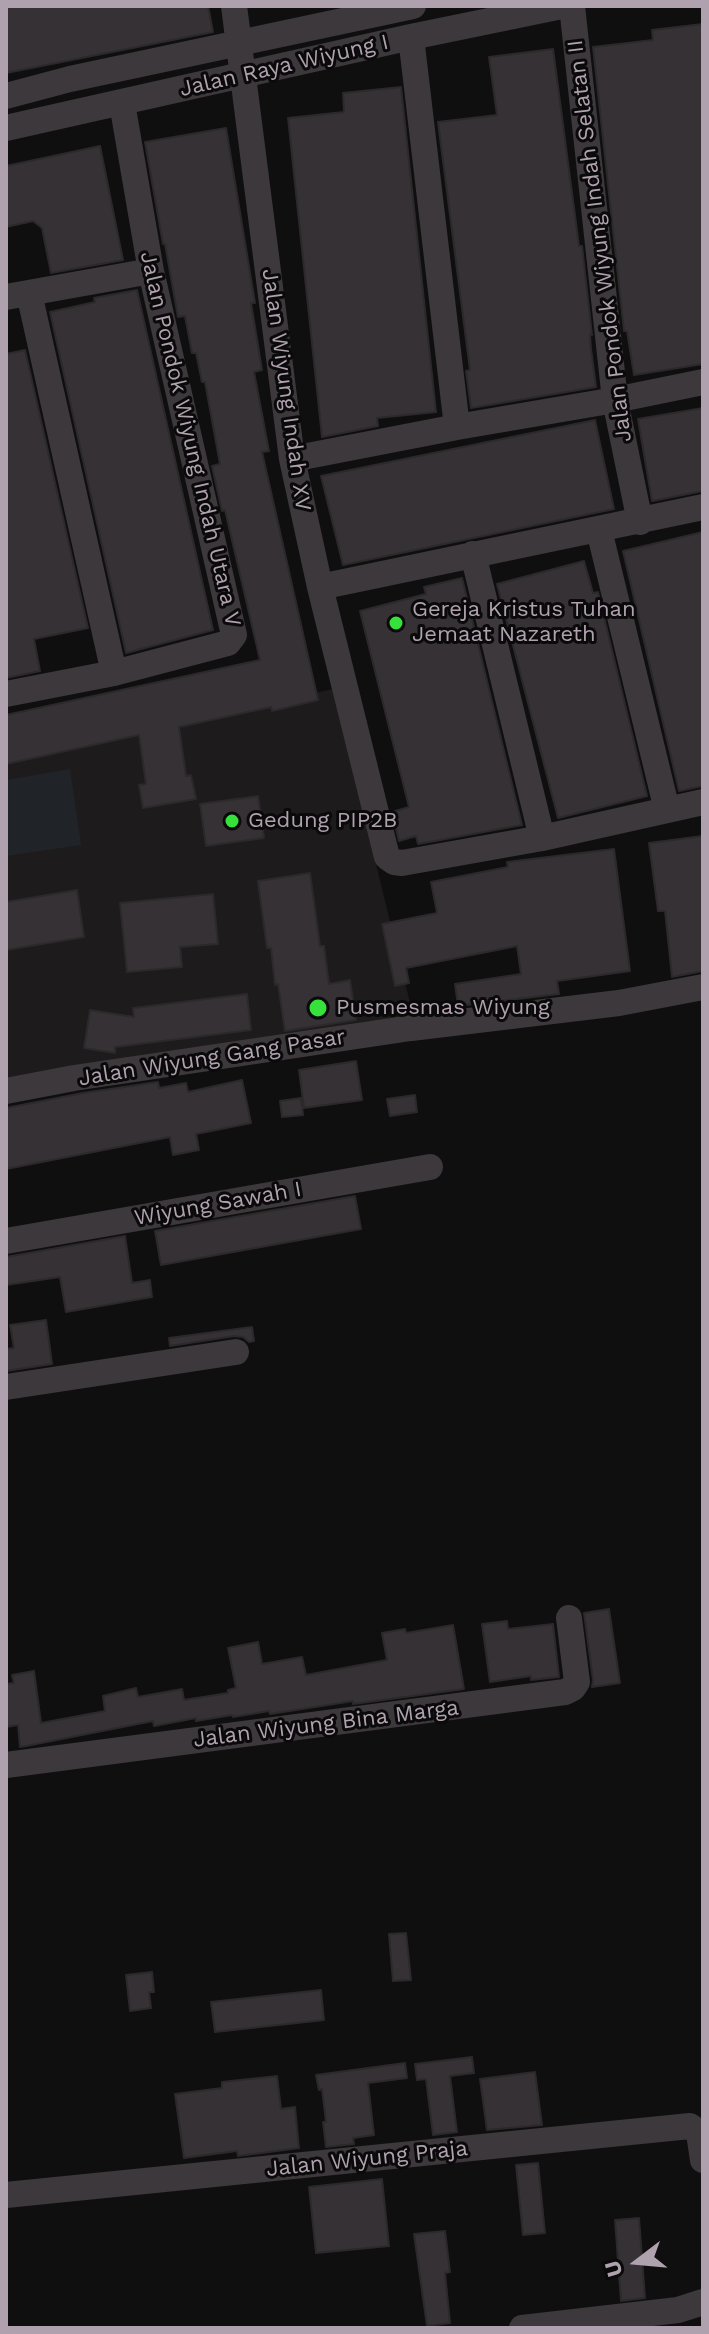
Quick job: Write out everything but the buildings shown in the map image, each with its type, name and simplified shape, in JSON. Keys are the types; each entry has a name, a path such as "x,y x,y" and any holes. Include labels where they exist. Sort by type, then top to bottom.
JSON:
{"street":[{"name":"Jalan Wiyung Indah XV","path":"234,6 292,459 384,851 390,860 402,863 542,838"},
{"name":"Jalan Raya Wiyung I","path":"6,96 70,79 410,6"},
{"name":"Jalan Raya Wiyung I","path":"6,128 562,6"},
{"name":"Jalan Pondok Wiyung Indah Selatan II","path":"572,6 615,400 640,522"},
{"path":"411,37 457,427"},
{"name":"Jalan Pondok Wiyung Indah Utara V","path":"6,694 114,673 228,643 234,635 151,271 122,103"},
{"path":"114,673 17,295 151,271"},
{"path":"292,459 703,382"},
{"path":"320,587 703,507"},
{"path":"599,530 667,810"},
{"path":"473,554 542,838 703,802"},
{"name":"Jalan Wiyung Gang Pasar","path":"6,1091 380,1032 619,1003 703,987"},
{"name":"Wiyung Sawah I","path":"6,1241 430,1167"},
{"path":"6,1387 236,1352"},
{"name":"Jalan Wiyung Bina Marga","path":"6,1765 565,1692 577,1682 569,1618"},
{"name":"Jalan Wiyung Praja","path":"6,2195 690,2126 699,2133 703,2160"},
{"path":"522,2328 678,2310 703,2302"}],"shaded area":[{"path":"333,689 413,1015 6,1088 6,761"},
{"path":"70,769 81,845 6,856 6,780"}],"place":[{"name":"Gereja Kristus Tuhan Jemaat Nazareth","path":"396,623"},
{"name":"Gedung PIP2B","path":"232,821"},
{"name":"Pusmesmas Wiyung","path":"318,1008"}]}
